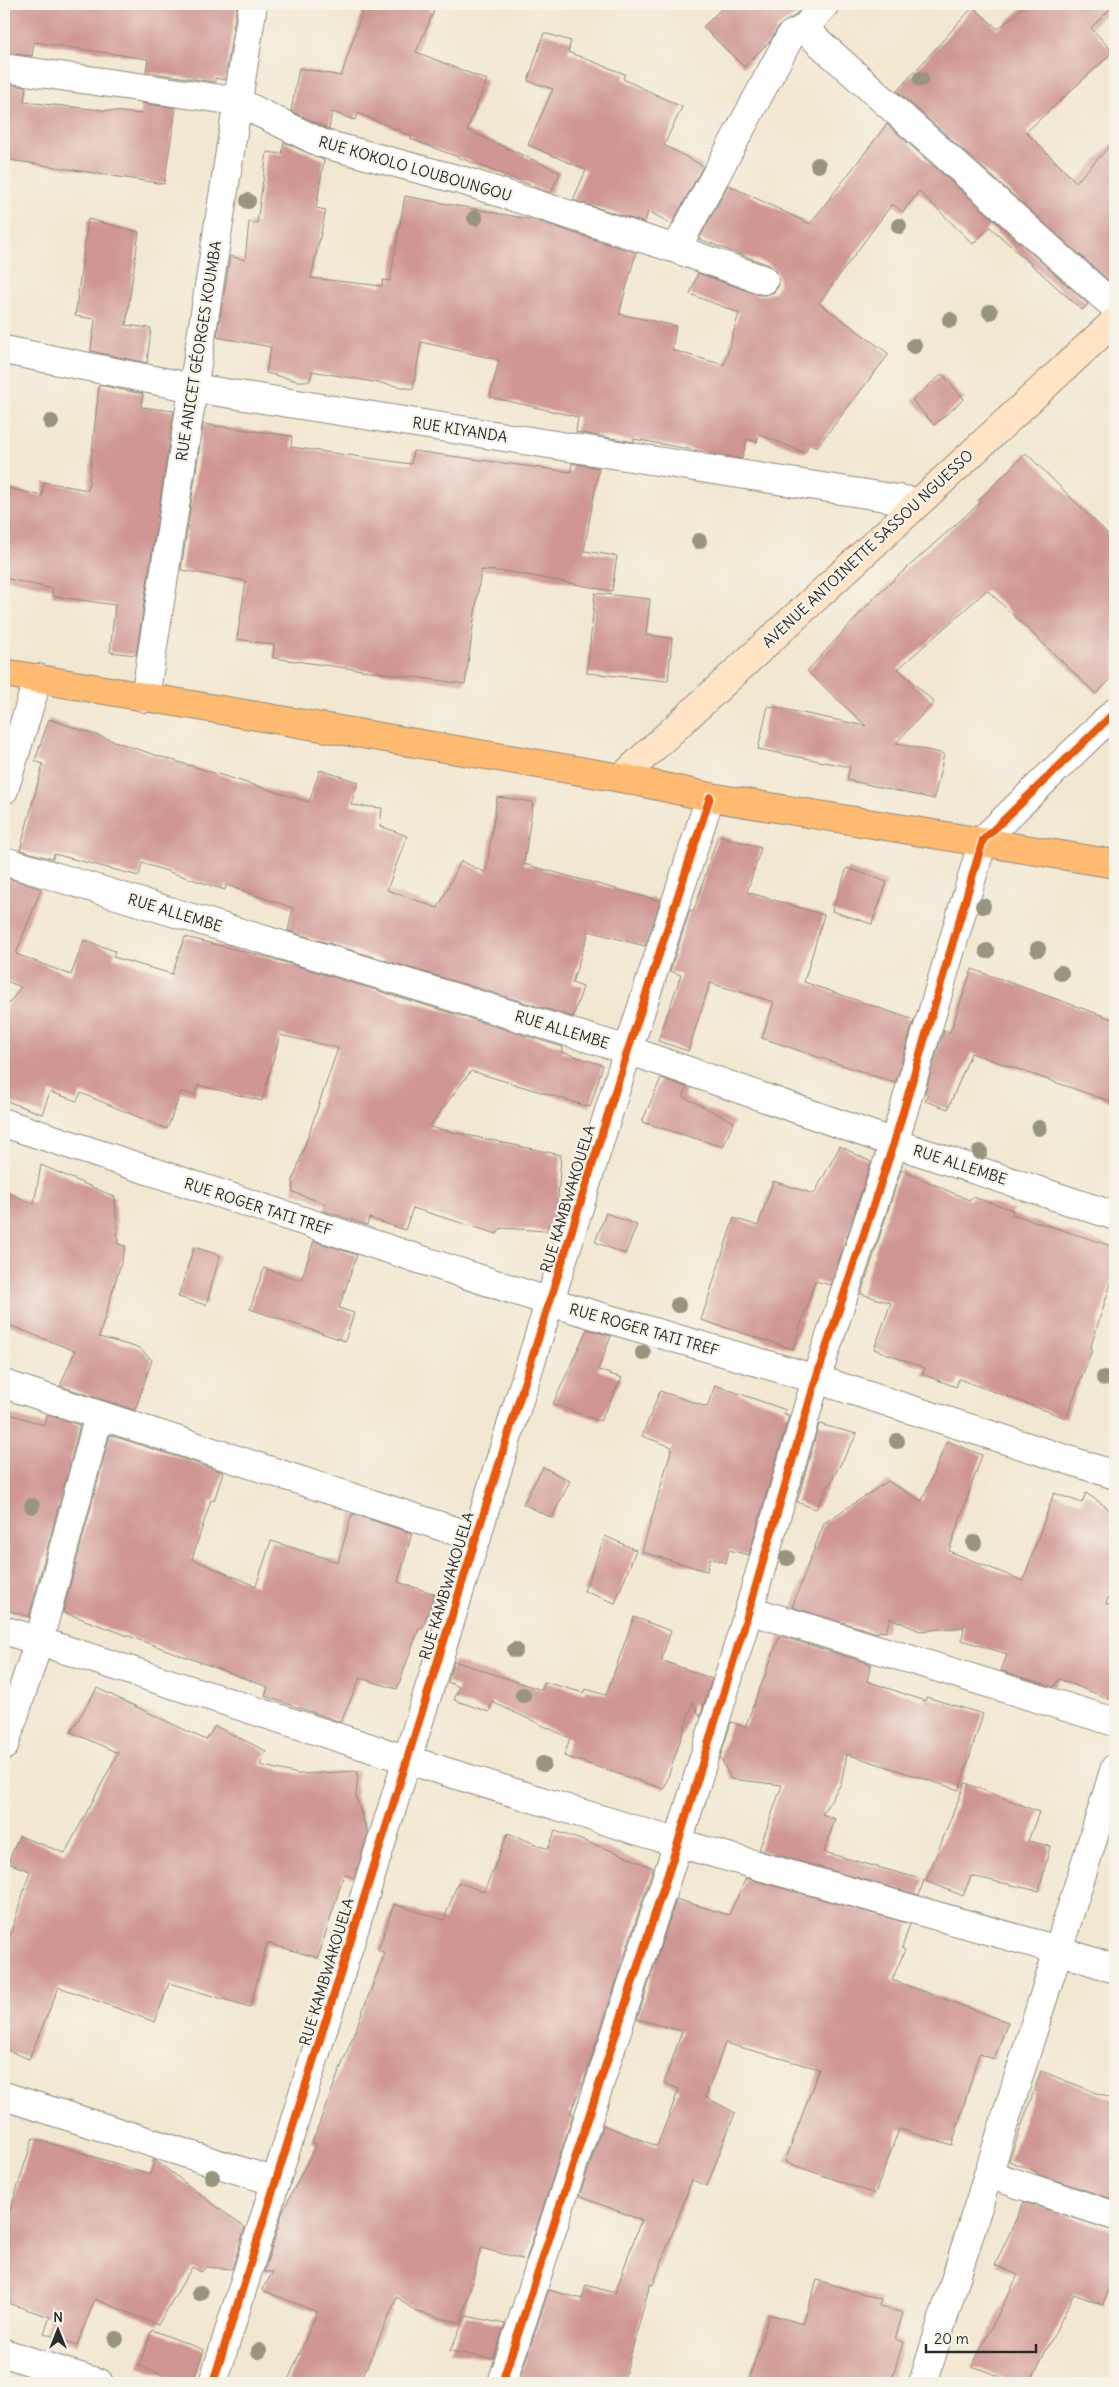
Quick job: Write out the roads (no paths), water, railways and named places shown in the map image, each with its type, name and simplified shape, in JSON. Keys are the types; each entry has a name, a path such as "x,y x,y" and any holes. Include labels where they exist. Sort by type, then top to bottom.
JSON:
{"highway":[{"path":"4,673 621,778 710,797 982,840 1115,864"}],"street":[{"name":"RUE ANICET GÉORGES KOUMBA","path":"145,698 194,388 236,101 253,4"},
{"path":"676,249 791,35 804,29 825,4"},
{"path":"804,29 1115,307"},
{"name":"RUE KOKOLO LOUBOUNGOU","path":"4,68 236,101 321,143 464,181 676,249 764,280"},
{"name":"AVENUE ANTOINETTE SASSOU NGUESSO","path":"621,778 917,502 1115,322"},
{"name":"RUE KIYANDA","path":"4,350 194,388 917,502"},
{"path":"4,790 38,678"},
{"path":"502,2383 678,1843 749,1610 816,1379 894,1143 982,840 1115,712"},
{"name":"RUE KAMBWAKOUELA","path":"213,2383 628,1050 710,797"},
{"name":"RUE ALLEMBE","path":"4,861 628,1050 894,1143 1115,1216"},
{"name":"RUE ROGER TATI TREF","path":"4,1123 550,1302 816,1379 1115,1475"},
{"path":"4,1384 477,1538"},
{"path":"4,1746 39,1641 98,1414"},
{"path":"749,1610 1115,1722"},
{"path":"4,1630 408,1760 678,1843 1058,1950 1115,1969"},
{"path":"923,2383 1115,1768"},
{"path":"4,2096 276,2182"},
{"path":"988,2174 1115,2216"},
{"path":"4,2353 99,2383"}]}
